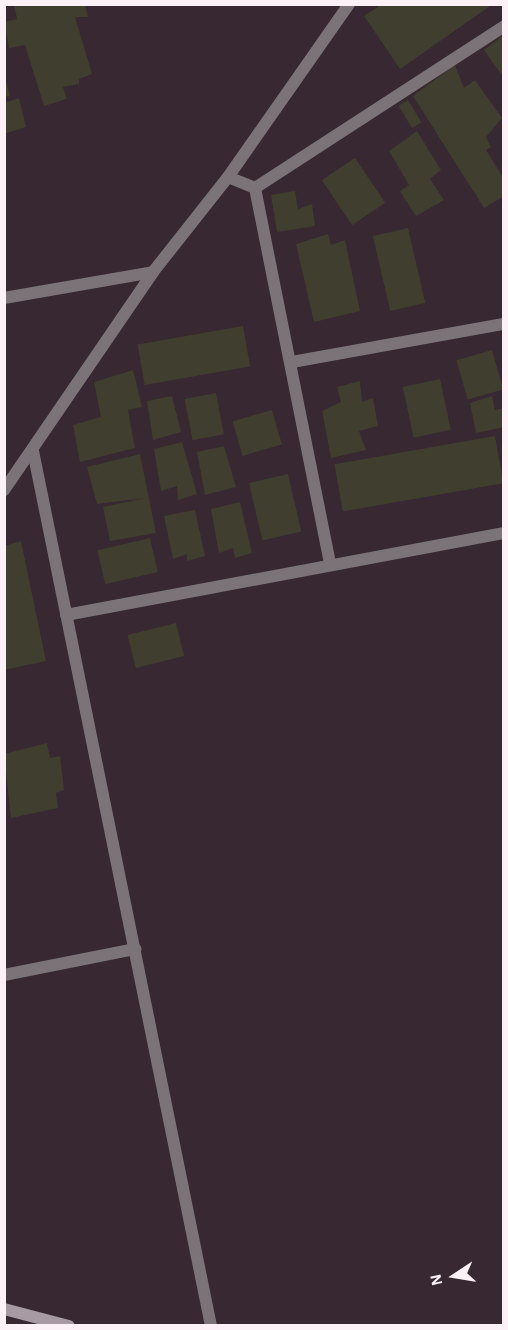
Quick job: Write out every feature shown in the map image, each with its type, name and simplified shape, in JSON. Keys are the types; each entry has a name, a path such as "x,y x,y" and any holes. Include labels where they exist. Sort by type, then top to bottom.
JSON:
{"main road":[{"path":"4,1309 69,1326"}],"street":[{"path":"4,490 33,451 153,272 228,177 349,4"},
{"path":"255,188 504,26"},
{"path":"228,177 255,188"},
{"path":"255,188 292,362 330,565"},
{"path":"4,298 153,272"},
{"path":"292,362 504,324"},
{"path":"33,451 211,1326"},
{"path":"66,615 504,533"},
{"path":"4,975 135,949"}],"building":[{"path":"14,4 85,4 88,17 75,17 92,74 79,79 79,84 63,87 67,99 44,106 25,45 9,48 4,22 17,19"},
{"path":"382,4 493,4 400,69 364,16"},
{"path":"504,35 504,78 484,50"},
{"path":"455,65 464,88 475,80 502,118 486,137 491,147 486,150 504,179 504,196 484,208 413,96"},
{"path":"4,74 10,96 4,97"},
{"path":"19,98 26,127 4,134 4,103"},
{"path":"408,100 421,122 412,128 399,106"},
{"path":"417,131 441,170 430,179 444,200 416,216 400,191 409,185 389,151"},
{"path":"355,158 385,203 352,225 322,180"},
{"path":"295,191 298,209 312,204 315,226 277,232 271,195"},
{"path":"408,228 425,303 390,311 373,236"},
{"path":"328,234 331,245 345,240 360,311 314,322 296,244"},
{"path":"243,326 250,366 145,385 138,345"},
{"path":"492,350 503,389 468,400 456,360"},
{"path":"133,370 142,407 128,410 135,448 80,462 73,425 101,417 94,382"},
{"path":"440,379 451,430 414,438 403,387"},
{"path":"360,381 362,402 373,398 378,426 359,431 366,450 331,458 322,411 341,402 337,387"},
{"path":"216,393 224,434 193,440 185,399"},
{"path":"172,396 181,432 153,440 147,401"},
{"path":"492,396 495,410 504,408 504,427 476,433 470,403"},
{"path":"272,410 282,445 243,456 233,421"},
{"path":"495,436 503,483 343,512 334,464"},
{"path":"182,442 197,494 178,500 177,486 161,491 154,449"},
{"path":"224,446 236,487 205,495 197,452"},
{"path":"140,454 156,533 110,541 103,507 145,498 97,504 87,467"},
{"path":"288,474 301,531 262,540 249,483"},
{"path":"240,502 252,553 235,558 233,548 219,553 211,509"},
{"path":"195,510 205,556 187,561 187,554 173,559 164,516"},
{"path":"150,538 158,572 105,584 97,550"},
{"path":"21,541 46,661 4,670 4,546"},
{"path":"176,623 184,656 136,668 127,635"},
{"path":"47,743 50,758 60,756 64,790 56,793 58,808 11,818 4,754"}]}
